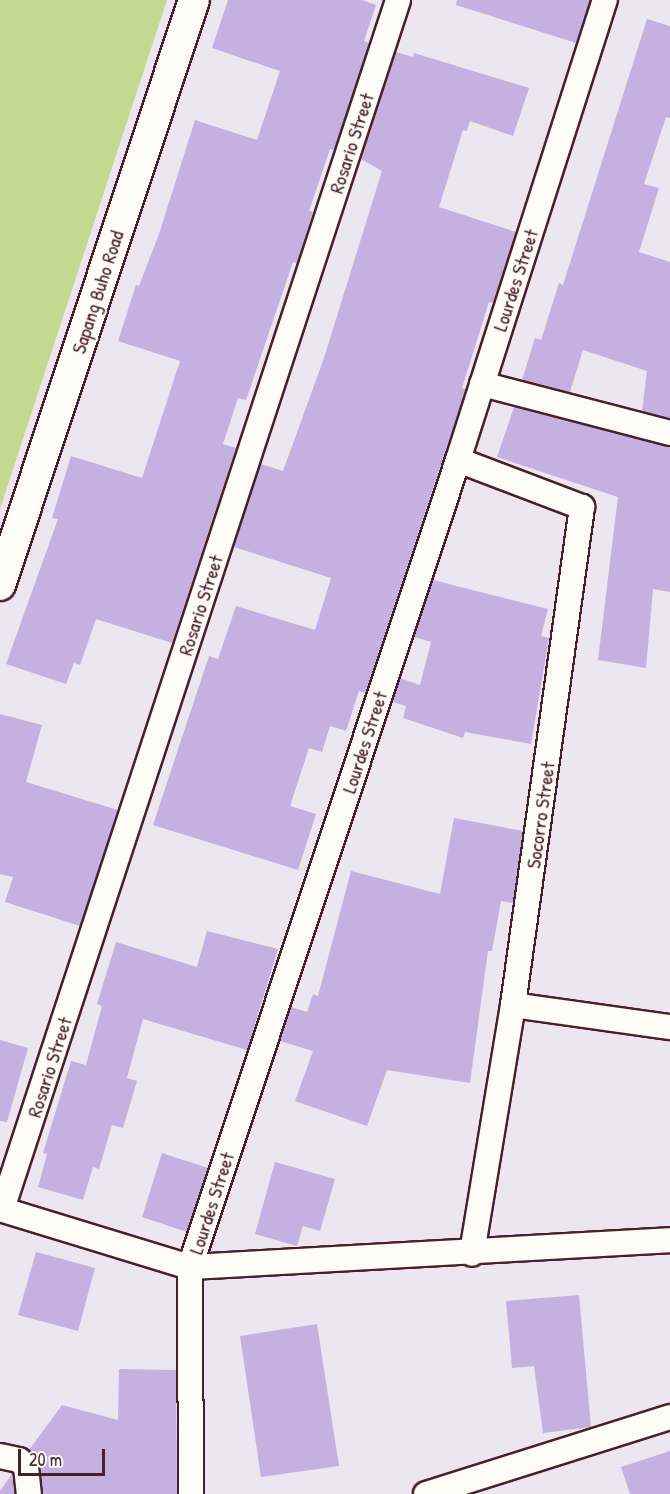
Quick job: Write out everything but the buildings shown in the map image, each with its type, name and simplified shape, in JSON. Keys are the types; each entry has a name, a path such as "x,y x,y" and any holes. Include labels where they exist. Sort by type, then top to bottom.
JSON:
{"street":[{"name":"Sapang Buho Road","path":"0,585 194,0"},
{"name":"Rosario Street","path":"1,1209 398,0"},
{"name":"Lourdes Street","path":"191,1494 190,1267 458,460 604,0"},
{"path":"482,384 670,433"},
{"name":"Socorro Street","path":"458,460 582,507 513,1005 472,1254"},
{"path":"513,1005 670,1027"},
{"path":"1,1209 190,1267 472,1254 670,1240"},
{"path":"426,1494 670,1417"},
{"path":"0,1456 19,1460 26,1467 29,1494"}],"green space":[{"path":"0,0 167,0 0,509"}]}
